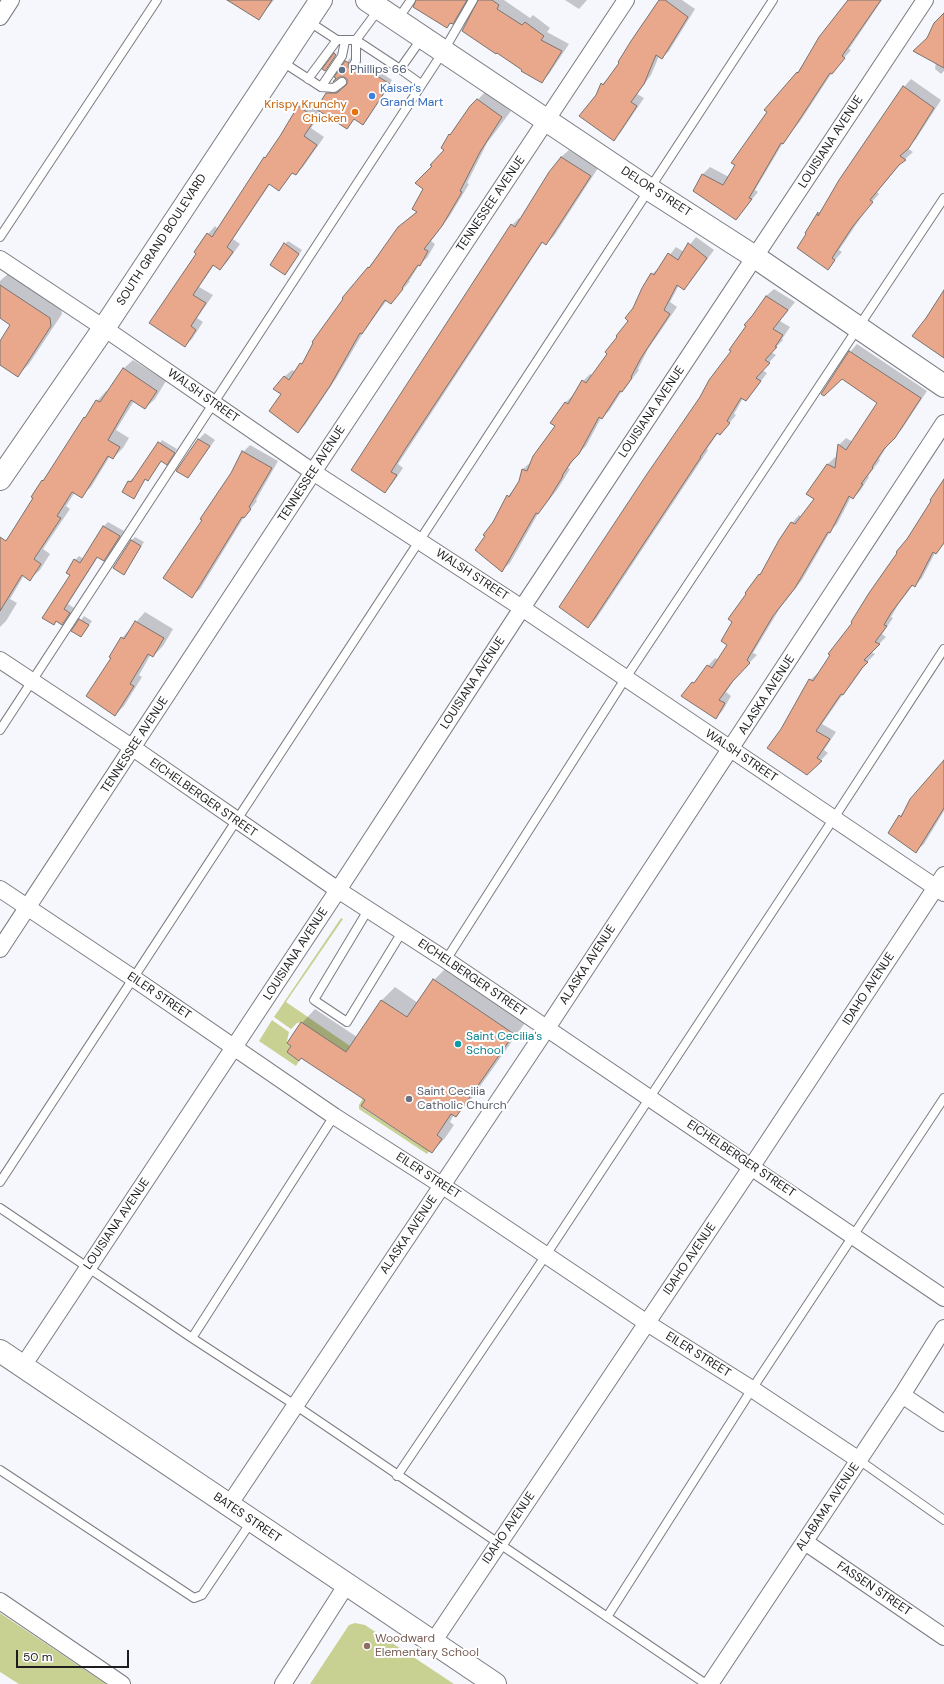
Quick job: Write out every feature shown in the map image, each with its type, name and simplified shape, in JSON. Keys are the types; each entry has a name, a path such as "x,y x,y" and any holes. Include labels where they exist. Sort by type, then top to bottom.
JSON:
{"main road":[{"name":"SOUTH GRAND BOULEVARD","path":"0,479 104,328 321,0"},
{"name":"DELOR STREET","path":"373,4 546,121 755,257 944,386"},
{"name":"BATES STREET","path":"0,1351 495,1684"}],"street":[{"path":"0,17 11,0"},
{"name":"TENNESSEE AVENUE","path":"0,949 313,472 626,0"},
{"name":"LOUISIANA AVENUE","path":"23,1366 338,890 522,608 925,0"},
{"name":"WALSH STREET","path":"0,259 104,328 313,472 522,608 834,818 941,885"},
{"name":"ALASKA AVENUE","path":"229,1505 443,1186 731,750 944,423"},
{"name":"EICHELBERGER STREET","path":"0,660 33,680 338,890 446,960 752,1166 944,1298"},
{"name":"IDAHO AVENUE","path":"433,1642 941,885"},
{"name":"EILER STREET","path":"0,889 334,1116 859,1460"},
{"name":"ALABAMA AVENUE","path":"710,1684 902,1395 944,1328"},
{"path":"902,1395 944,1423"},
{"name":"FASSEN STREET","path":"805,1542 944,1637"},
{"path":"283,1684 347,1584"},
{"path":"0,1601 122,1684"}],"lane":[{"path":"0,237 157,0"},
{"path":"397,21 412,0"},
{"path":"0,730 442,52 473,0"},
{"path":"0,1182 773,0"},
{"path":"353,66 356,61 356,40 373,4"},
{"path":"308,20 341,40 356,40 421,84"},
{"path":"400,69 422,38"},
{"path":"308,79 341,40"},
{"path":"321,87 342,56 341,40"},
{"path":"280,61 321,87 334,88 342,82"},
{"path":"446,960 625,678 944,198"},
{"path":"397,1476 546,1255 944,649"},
{"path":"368,910 314,1000 347,1022 402,932"},
{"path":"607,1617 752,1389 852,1235 944,1098"},
{"path":"192,1338 334,1116"},
{"path":"0,1208 192,1338 295,1405 397,1476 706,1684"},
{"path":"859,1460 944,1520"},
{"path":"0,1470 194,1598 202,1595 251,1521"}],"green space":[{"path":"341,918 343,919 286,1002 350,1046 346,1052 301,1022 297,1023 291,1029 274,1017"},
{"path":"272,1020 289,1032 287,1043 291,1046 287,1052 299,1061 296,1066 259,1041"},
{"path":"363,1098 365,1100 361,1107 429,1151 427,1154 359,1109 359,1105"},
{"path":"0,1613 106,1684 19,1684 0,1672"},
{"name":"Woodward Elementary School","path":"355,1623 365,1625 454,1684 310,1684 349,1625"}],"building":[{"path":"227,0 272,0 259,20"},
{"path":"416,0 467,0 453,24 450,23 447,28 413,7"},
{"path":"478,0 492,0 499,5 497,9 522,25 525,22 544,36 541,40 562,51 542,83 521,71 522,70 497,53 496,54 462,31"},
{"path":"659,0 665,0 688,17 662,59 656,55 644,84 631,102 637,106 614,141 579,116 596,95 601,83 603,85 619,63 618,62 631,41"},
{"path":"848,0 881,0 842,56 845,58 832,74 830,73 783,144 781,143 749,198 752,199 736,220 693,191 702,174 723,185 735,165 731,163 767,112 764,110 797,72 798,73 819,37"},
{"path":"944,13 944,68 913,51 927,38 934,23"},
{"path":"334,53 336,55 325,71 322,69"},
{"path":"345,61 349,63 348,66 351,71 358,69 362,71 364,68 390,84 363,125 354,119 347,129 316,109 326,93 337,93 347,84 347,79 344,77 339,77 333,82 336,78 334,77"},
{"path":"903,86 934,108 909,148 900,156 906,160 899,165 870,200 873,202 853,226 832,258 835,260 828,270 797,248 818,212 818,216 839,180"},
{"path":"477,99 502,117 480,152 460,191 462,192 442,226 424,249 428,251 420,266 418,265 402,288 403,289 391,304 385,300 362,334 360,333 330,386 298,433 269,411 281,394 273,389 284,376 289,380 300,363 302,364 313,343 312,342 343,299 342,298 368,267 369,268 398,227 417,212 412,209 423,189 415,183 432,166 430,165 444,150 441,148 449,134 450,135 470,106"},
{"path":"298,106 316,118 304,136 317,145 296,175 292,173 279,191 269,184 227,247 233,252 220,270 213,265 193,295 206,303 191,326 196,330 185,347 149,323 196,254 194,252 207,233 212,237 264,157 265,158 280,136"},
{"path":"561,157 591,176 546,245 542,242 404,451 391,472 397,475 385,493 351,470 511,224 515,227 549,172"},
{"path":"284,243 299,254 285,275 270,265"},
{"path":"688,243 707,258 684,290 677,285 664,310 670,314 641,358 631,377 632,378 622,392 620,391 602,419 599,417 579,454 571,462 549,499 538,514 536,513 502,572 475,550 485,536 483,535 493,522 507,495 509,497 519,481 522,469 527,471 533,456 555,426 550,423 565,402 568,404 582,380 586,383 607,354 605,352 628,321 625,318 633,308 651,273 654,275 668,253 678,260"},
{"path":"0,285 50,318 51,326 18,377 0,365 0,341 10,325 0,318"},
{"path":"944,290 944,358 912,336 926,318"},
{"path":"766,296 788,310 773,329 783,335 775,347 777,347 765,360 770,363 756,378 761,381 746,401 741,398 727,421 730,423 720,435 717,433 700,457 588,628 559,607 700,397 709,380 731,351 729,350 746,326 744,325"},
{"path":"849,351 921,398 895,438 884,449 853,499 849,496 830,533 828,532 795,588 773,616 747,660 750,663 732,682 719,700 725,703 716,719 681,696 692,682 694,683 707,665 712,668 727,645 721,641 732,622 728,619 746,594 745,593 759,574 760,575 779,540 791,522 795,524 814,499 806,494 827,464 835,468 838,444 846,450 877,403 842,379 824,396 821,394"},
{"path":"123,368 157,391 145,409 131,400 108,440 120,447 113,459 108,456 82,498 72,492 57,516 61,518 34,559 41,564 30,581 22,575 0,611 0,537 6,541 33,498 31,497 84,417 85,418 96,400 100,402"},
{"path":"198,439 210,446 188,478 176,471"},
{"path":"158,442 175,453 167,465 161,461 148,481 145,479 134,499 122,492 128,481 131,482"},
{"path":"242,451 272,468 249,507 251,509 244,518 242,517 192,598 163,578 202,520 200,519 231,473"},
{"path":"944,479 944,543 936,554 933,552 915,587 912,585 891,613 884,625 887,626 875,642 880,644 864,660 868,662 843,695 841,694 816,731 830,739 817,758 822,761 807,775 767,748 781,729 809,679 813,681 830,655 828,654 852,623 851,622 869,593 897,553 896,552 907,539"},
{"path":"103,526 120,536 104,561 97,557 64,609 70,613 62,625 56,621 54,625 42,618 70,575 66,573 74,559 80,563"},
{"path":"131,540 141,546 124,575 113,568"},
{"path":"79,619 89,625 81,637 71,631"},
{"path":"135,621 164,638 153,657 148,654 130,684 134,686 115,716 86,696 111,658 109,657 121,637 124,639"},
{"path":"944,760 944,808 916,853 888,833 899,815 901,817 910,799"},
{"path":"433,979 514,1034 456,1117 451,1114 437,1135 442,1139 432,1153 361,1106 365,1100 301,1058 299,1061 287,1052 291,1046 287,1043 301,1022 346,1052 381,1000 407,1017"}],"place":[{"name":"Phillips 66","path":"342,70"},
{"name":"Kaiser's Grand Mart","path":"372,96"},
{"name":"Krispy Krunchy Chicken","path":"355,112"},
{"name":"Saint Cecilia's School","path":"458,1044"},
{"name":"Saint Cecilia Catholic Church","path":"409,1099"},
{"name":"Woodward Elementary School","path":"367,1646"}]}
